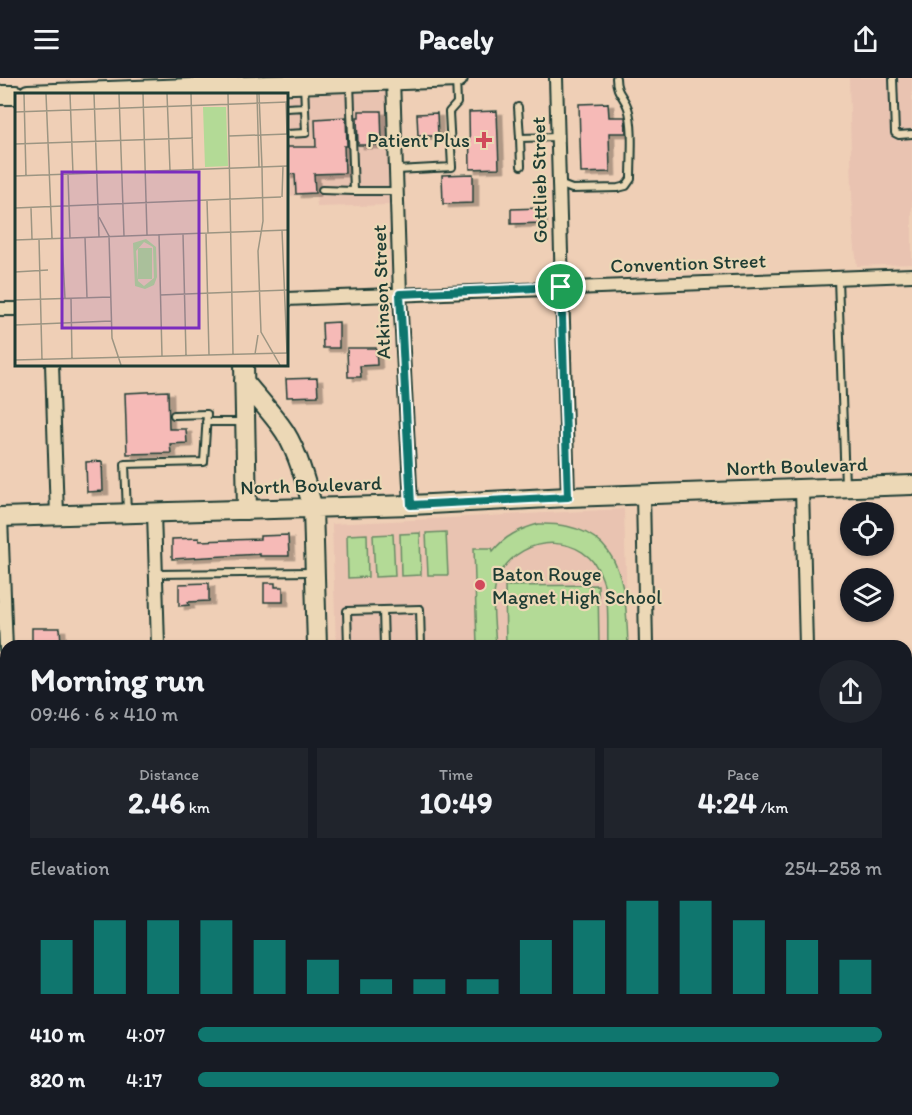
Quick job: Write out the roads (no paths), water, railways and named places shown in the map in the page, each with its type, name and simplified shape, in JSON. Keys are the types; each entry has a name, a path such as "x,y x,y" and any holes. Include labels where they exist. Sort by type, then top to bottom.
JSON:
{"street":[{"path":"47,93 74,85 148,92 233,86 260,90 304,84 457,78"},
{"name":"Gottlieb Street","path":"556,78 568,497"},
{"name":"Atkinson Street","path":"393,79 400,294 411,505"},
{"name":"Convention Street","path":"288,299 912,275"},
{"path":"52,366 57,515"},
{"path":"244,373 247,510"},
{"path":"244,373 282,427 303,471 313,508 317,640"},
{"name":"North Boulevard","path":"1,517 411,505 912,484"},
{"path":"802,489 806,640"},
{"path":"644,494 646,640"},
{"path":"154,512 158,640"},
{"path":"1,517 6,640"}],"lane":[{"path":"396,171 452,167 449,112 457,103 457,78"},
{"path":"559,184 572,189 618,188 626,186 631,179 628,107 616,88 616,78"},
{"path":"892,78 895,133 912,134"},
{"path":"350,82 354,191"},
{"path":"290,126 289,134 306,133 304,84"},
{"path":"288,109 305,107"},
{"path":"518,107 521,166"},
{"path":"520,138 558,137"},
{"path":"322,190 397,191"},
{"path":"838,277 846,487"},
{"path":"127,513 125,464 204,462 207,414 174,415"},
{"path":"206,422 245,422"},
{"path":"156,574 315,572"},
{"path":"348,640 347,611 420,609 421,640"},
{"path":"383,610 384,640"}],"place":[{"name":"Patient Plus","path":"484,140"},
{"name":"Baton Rouge Magnet High School","path":"480,585"}]}
